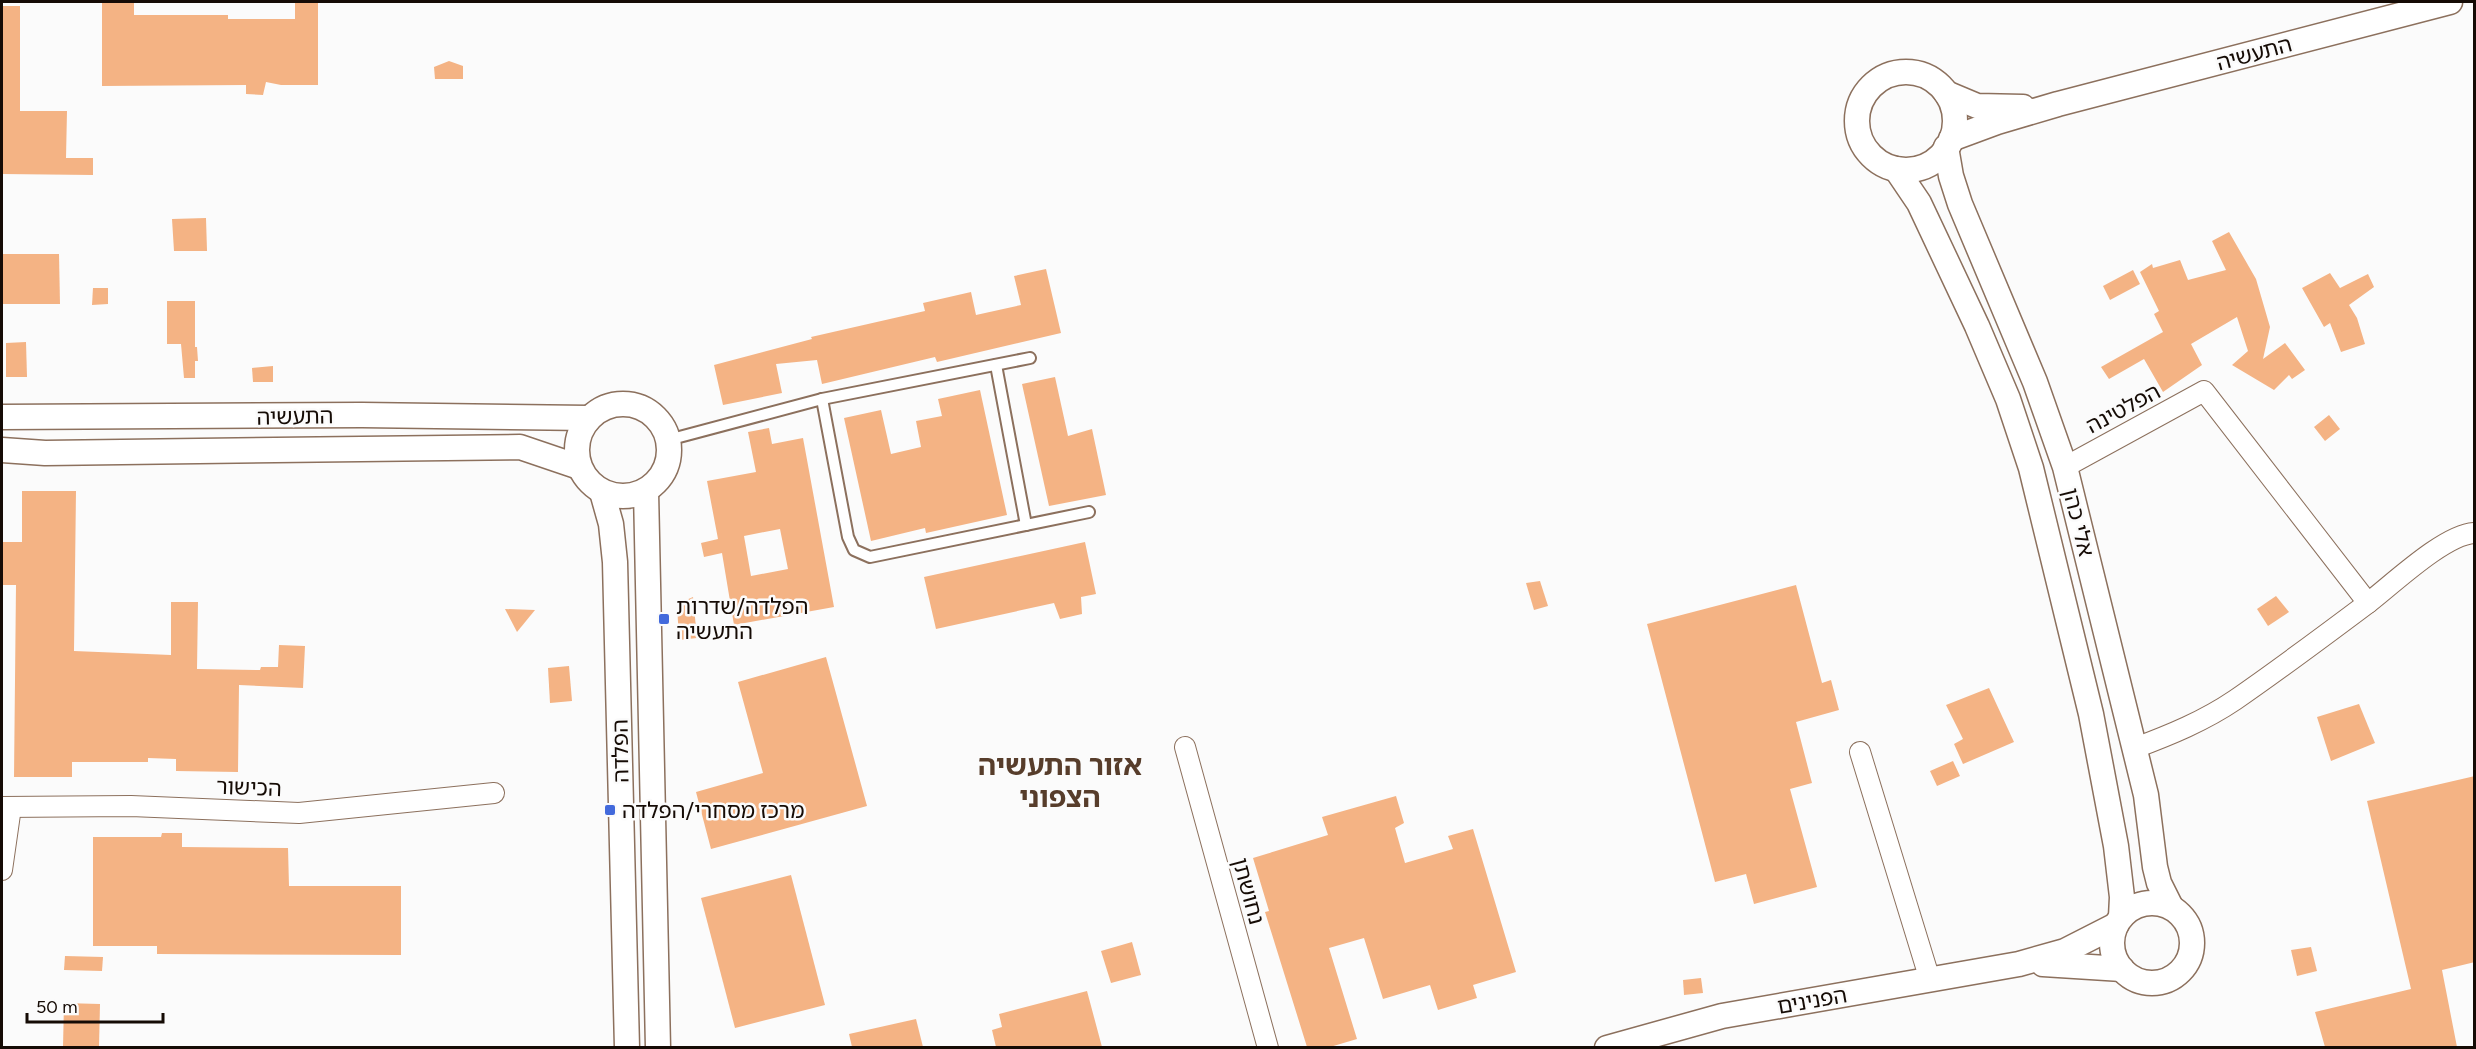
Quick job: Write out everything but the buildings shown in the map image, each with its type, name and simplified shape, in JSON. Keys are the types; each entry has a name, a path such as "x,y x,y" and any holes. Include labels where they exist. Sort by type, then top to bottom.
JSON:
{"street":[{"name":"התעשיה","path":"1948,143 1996,122 2058,104 2450,2"},
{"path":"1900,72 1911,72 1933,80 1946,93 1954,116 1948,143 1937,158 1924,166 1896,169 1884,165 1874,157 1860,138 1857,115 1866,92 1875,82 1900,72"},
{"name":"התעשיה","path":"1946,93 1977,106 2017,107 2058,104"},
{"name":"אלי כהן","path":"1948,143 1951,176 1960,204 2035,382 2065,467 2146,795 2155,867 2159,883 2171,908"},
{"name":"אלי כהן","path":"1896,169 1919,202 1981,336 2008,399 2031,468 2091,714 2116,846 2122,897 2119,921"},
{"name":"הפלטינה","path":"2065,467 2204,391 2368,603"},
{"path":"624,403 649,411 658,420 668,440 669,458 665,471 646,491 632,496 616,497 602,492 592,485 579,467 578,441 582,429 589,418 599,410 611,405 624,403"},
{"name":"התעשיה","path":"2,417 362,415 589,418"},
{"name":"התעשיה","path":"2,450 45,453 520,447 579,467"},
{"name":"הפלדה","path":"646,491 658,1047"},
{"name":"הפלדה","path":"602,492 611,524 615,562 627,1047"},
{"path":"2135,748 2204,718 2233,702 2368,603 2438,548 2454,539 2475,533"},
{"name":"נחושתן","path":"1185,747 1268,1047"},
{"path":"1860,752 1930,980"},
{"name":"הכישור","path":"6,807 131,806 299,813 494,794"},
{"path":"2,870 6,807"},
{"path":"2154,903 2171,908 2187,923 2193,944 2191,955 2179,973 2170,979 2149,983 2138,981 2122,969 2114,952 2112,943 2119,921 2128,911 2145,904 2154,903"},
{"name":"הפנינים","path":"1614,1046 1722,1016 2019,964 2065,951 2119,921"},
{"name":"הפנינים","path":"2019,964 2098,966 2122,969"}],"lane":[{"path":"668,440 822,399 1030,358"},
{"path":"996,365 1026,525"},
{"path":"822,399 848,537 854,550 870,556 1089,512"}],"place":[{"name":"הפלדה/שדרות התעשיה","path":"664,619"},
{"name":"מרכז מסחרי/הפלדה","path":"610,810"}],"district":[{"name":"אזור התעשיה הצפוני","path":"1060,781"}]}
